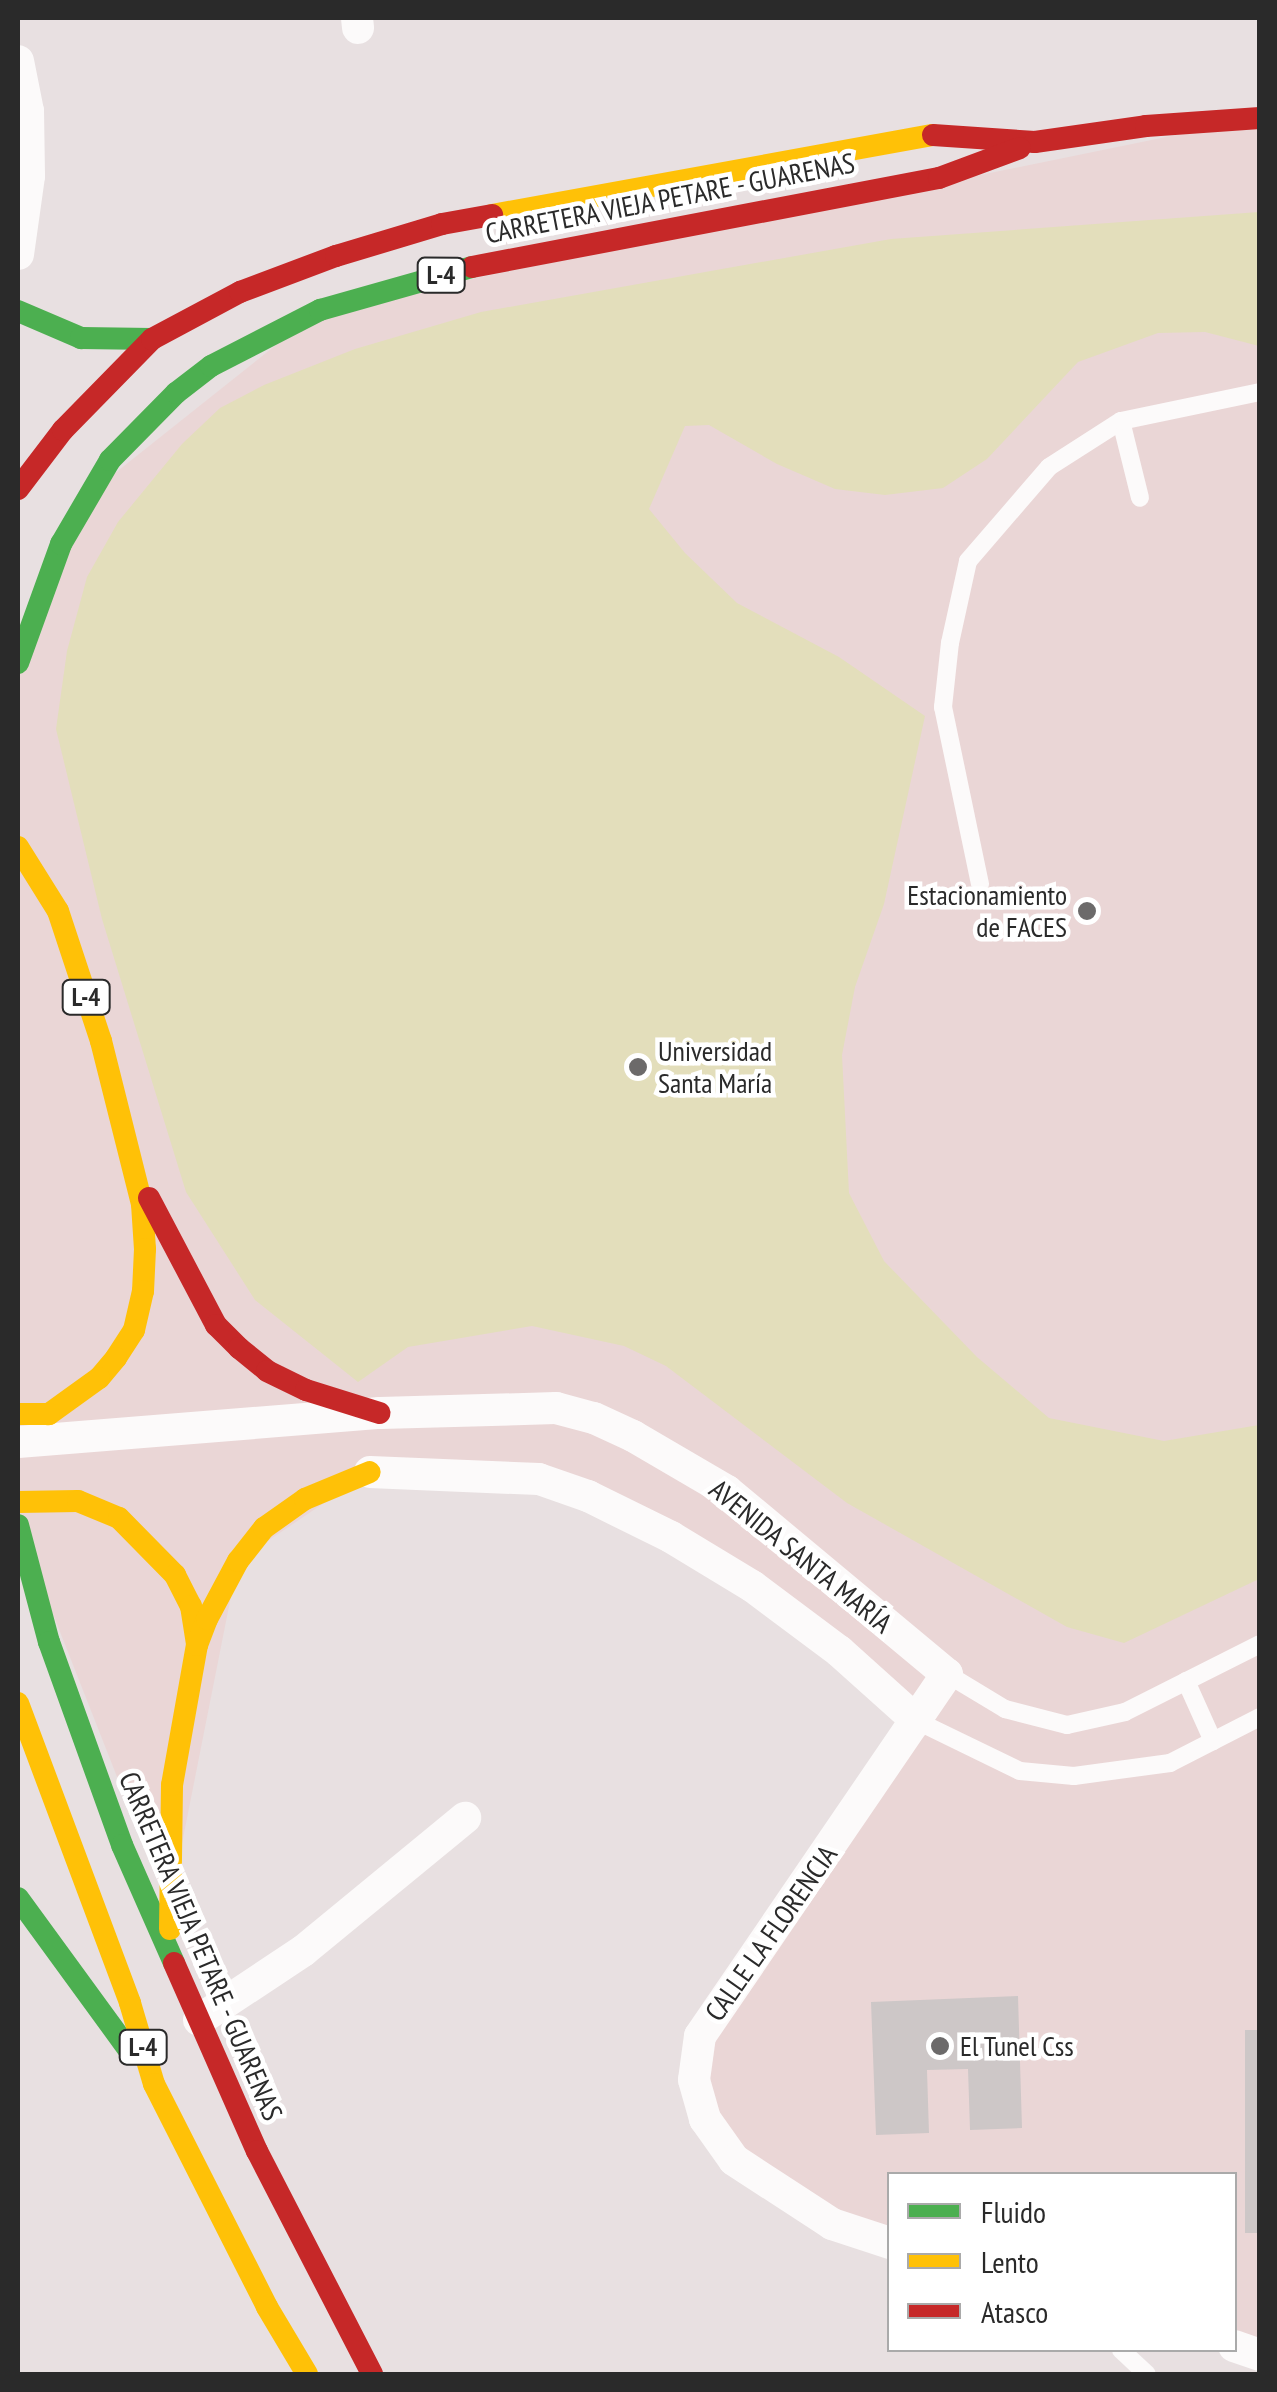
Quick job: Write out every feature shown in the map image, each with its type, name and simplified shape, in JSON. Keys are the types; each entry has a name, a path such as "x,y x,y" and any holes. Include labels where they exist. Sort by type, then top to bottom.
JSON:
{"main road":[{"name":"CARRETERA VIEJA PETARE - GUARENAS","path":"18,663 61,544 110,460 176,393 211,366 320,310 507,257 940,178 1036,142 1146,126 1260,118"},
{"name":"CARRETERA VIEJA PETARE - GUARENAS","path":"18,489 63,430 152,339 240,292 336,256 442,224 926,134 1036,142"},
{"path":"18,310 81,338 152,339"},
{"name":"L-4","path":"18,846 58,911 101,1041 132,1158 145,1249 143,1292 134,1330 116,1358 49,1414 18,1414"},
{"name":"L-4","path":"132,1158 168,1240 216,1325 267,1371 306,1390 380,1413"},
{"path":"198,1645 228,1576 264,1528 305,1499 370,1472"},
{"name":"L-4","path":"18,1502 78,1501 119,1518 175,1575 191,1606 198,1645 172,1785 172,1950"},
{"name":"CARRETERA VIEJA PETARE - GUARENAS","path":"18,1525 48,1642 122,1844 172,1950 257,2151 372,2374"},
{"name":"L-4","path":"18,1703 130,2003 154,2084"},
{"name":"L-4","path":"18,1898 154,2084 267,2307 307,2374"}],"street":[{"path":"18,61 28,110 29,176 18,254"},
{"name":"AVENIDA SANTA MARÍA","path":"18,1442 380,1413 556,1408 594,1418 634,1436 727,1491 947,1674"},
{"name":"AVENIDA SANTA MARÍA","path":"370,1472 539,1479 588,1496 671,1537 752,1586 839,1651 917,1720"},
{"name":"CALLE LA FLORENCIA","path":"887,2242 832,2224 734,2160 705,2120 694,2080 700,2036 755,1949 840,1835 947,1674"},
{"path":"200,2020 304,1951 465,1818"}],"lane":[{"path":"980,884 943,706 950,643 968,561 1049,467 1121,421 1260,392"},
{"path":"1121,421 1140,498"},
{"name":"AVENIDA SANTA MARÍA","path":"947,1674 1004,1709 1066,1725 1126,1712 1260,1644"},
{"path":"1186,1682 1213,1740"},
{"name":"AVENIDA SANTA MARÍA","path":"917,1720 1020,1771 1074,1776 1170,1763 1260,1717"},
{"path":"1124,2352 1147,2374"}],"shaded area":[{"name":"Universidad Santa María","path":"1259,118 1259,2355 1237,2347 1237,2172 887,2172 887,2242 832,2224 705,2119 700,2036 917,1720 839,1651 588,1496 370,1472 238,1561 169,1909 18,1525 18,663 85,497 320,310"},
{"path":"1259,212 1259,346 1205,332 1158,333 1078,362 987,459 943,488 885,495 835,489 777,464 709,425 685,426 649,509 685,553 737,603 839,657 925,716 884,904 855,987 842,1055 849,1193 884,1261 977,1357 1049,1418 1164,1441 1259,1425 1259,1579 1124,1643 1067,1627 847,1503 666,1366 624,1346 532,1326 408,1347 358,1382 255,1300 186,1192 102,919 56,729 67,651 87,577 118,522 182,444 220,408 264,385 355,349 481,312 891,239"}],"building":[{"path":"1018,1996 1022,2128 970,2130 968,2069 927,2070 929,2133 876,2135 871,2002"},
{"path":"1245,2030 1260,2030 1260,2233 1245,2233"}],"traffic: fast":[{"path":"18,663 61,544 110,460 176,393 211,366 320,310 472,267"},
{"path":"18,311 81,338 152,339"},
{"path":"18,1525 49,1642 122,1845 174,1963"},
{"path":"18,1898 129,2050"}],"traffic: slow":[{"path":"492,215 933,135"},
{"path":"18,847 58,911 101,1041 142,1204 145,1249 143,1291 134,1330 116,1358 99,1378 49,1414 18,1414"},
{"path":"170,1929 172,1785 197,1645 207,1619 238,1561 264,1528 305,1499 370,1472"},
{"path":"18,1502 78,1501 119,1518 175,1575 191,1606 197,1645"},
{"path":"18,1703 130,2003 154,2084 267,2307 307,2374"}],"traffic: jam":[{"path":"933,135 1035,142 1146,126 1260,118"},
{"path":"472,267 939,178 1020,148"},
{"path":"18,489 63,430 152,339 240,292 336,256 442,224 492,215"},
{"path":"149,1198 216,1325 239,1348 267,1371 306,1390 380,1413"},
{"path":"174,1963 257,2151 372,2374"}],"place":[{"name":"Estacionamiento de FACES","path":"1087,911"},
{"name":"Universidad Santa María","path":"638,1067"},
{"name":"El Tunel Css","path":"940,2046"}]}
